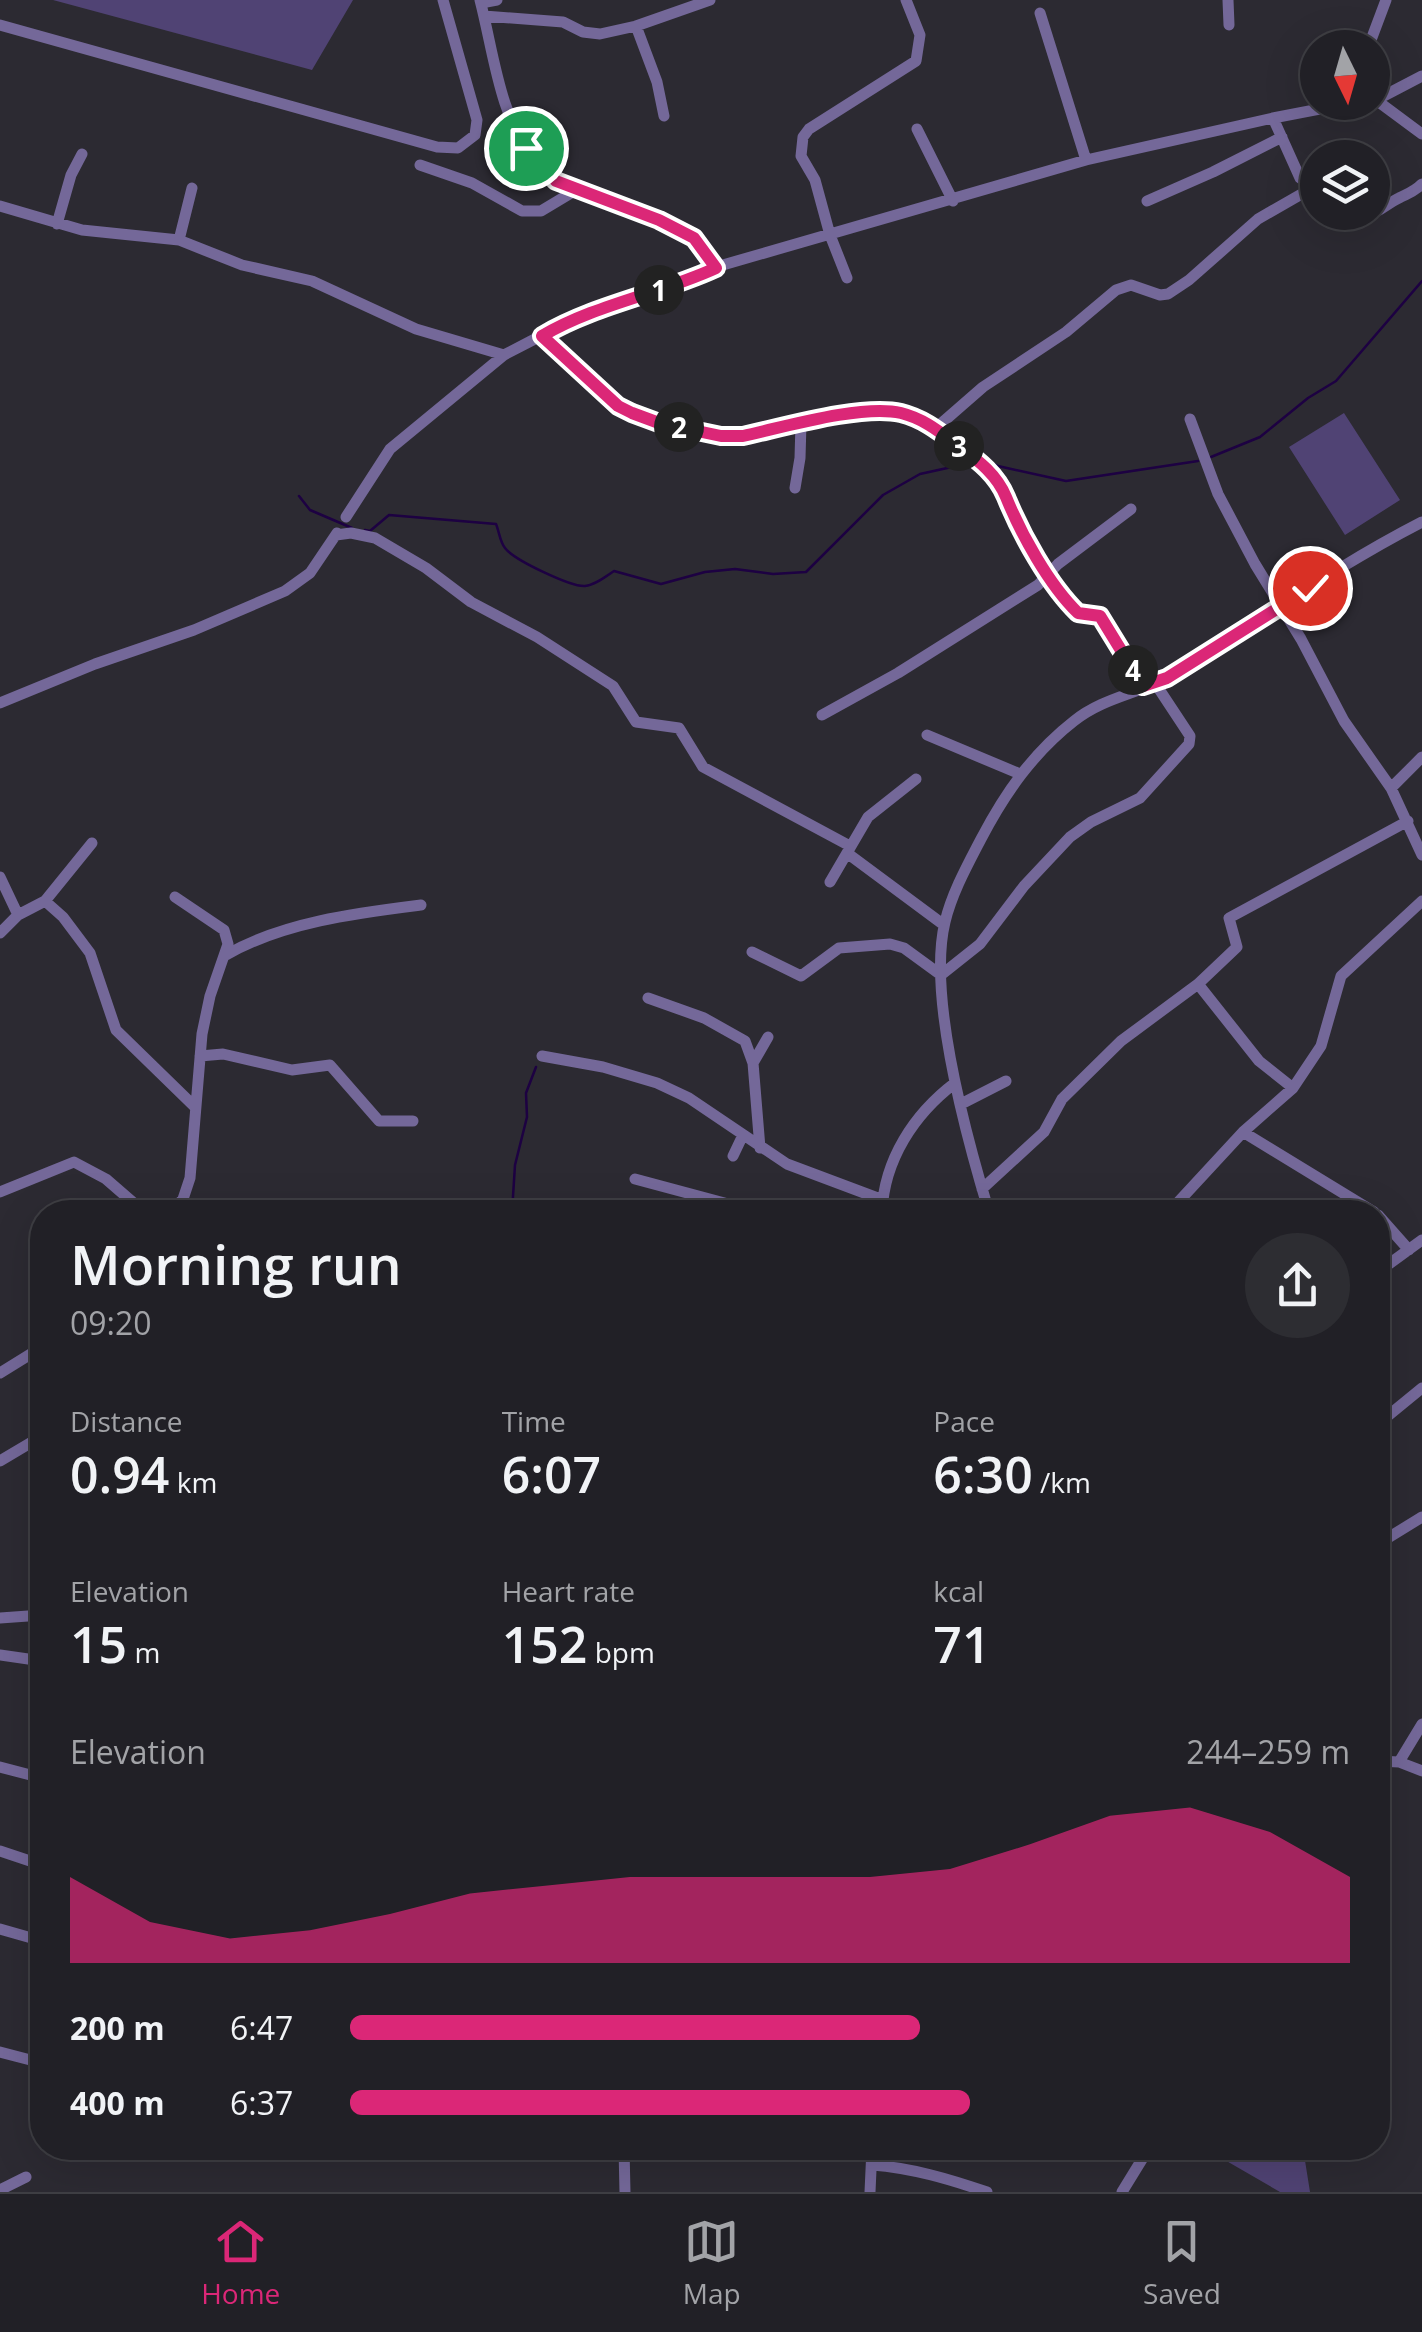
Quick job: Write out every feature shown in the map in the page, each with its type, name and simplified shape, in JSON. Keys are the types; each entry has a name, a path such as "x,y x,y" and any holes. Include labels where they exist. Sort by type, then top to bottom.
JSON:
{"street":[{"path":"0,25 437,147 458,148 475,134 477,120 443,0"},
{"path":"482,6 497,0"},
{"path":"482,6 563,22 592,34 636,26 710,0"},
{"path":"847,278 815,180 801,156 803,137 809,129 916,62 920,35 906,0"},
{"path":"1228,0 1229,25"},
{"path":"1375,30 1386,0"},
{"path":"482,6 508,112 516,134 535,161 560,183 659,220 694,238 716,268"},
{"path":"1040,13 1086,160"},
{"path":"636,26 657,82 664,116"},
{"path":"1390,91 1422,76"},
{"path":"1390,111 1422,134"},
{"path":"346,517 390,449 504,356 582,318 716,268 1086,160 1300,113"},
{"path":"1273,118 1300,178"},
{"path":"917,129 953,201"},
{"path":"1146,201 1282,138"},
{"path":"57,224 71,175 82,154"},
{"path":"420,165 472,182 522,211 541,210 576,190"},
{"path":"560,183 560,199"},
{"path":"1390,203 1422,184"},
{"path":"179,240 192,188"},
{"path":"936,428 983,387 1066,332 1116,290 1132,285 1168,294 1258,219 1300,198"},
{"path":"0,206 57,224 116,235 179,240 242,265 312,281 416,329 504,356"},
{"path":"542,336 618,406 646,418 732,437 888,411 936,428 976,458 998,482 1015,522 1074,611 1100,616 1190,736 1188,744 1140,798 1091,822 1070,838 1024,886 980,944 941,975"},
{"path":"1190,419 1218,494 1344,721 1392,788 1422,856"},
{"path":"794,488 801,423"},
{"path":"822,715 898,673 1038,584 1130,509"},
{"path":"986,1200 954,1083 941,975 944,925 962,876 997,807 1020,774 1076,719 1117,696 1149,684 1351,560 1422,522"},
{"path":"0,703 95,664 194,630 285,591 310,573 337,534 374,538 413,560 471,602 537,637 608,682 636,722 679,728 703,767 848,850 944,925"},
{"path":"927,734 1020,774"},
{"path":"1392,788 1422,757"},
{"path":"830,882 868,817 916,779"},
{"path":"982,1190 1044,1132 1058,1104 1077,1083 1237,947 1230,918 1408,821"},
{"path":"0,933 18,915 45,902 92,843"},
{"path":"0,877 18,915"},
{"path":"175,896 227,934 226,955 207,1006 194,1106 190,1178 182,1200"},
{"path":"1180,1200 1244,1132 1293,1088 1321,1046 1341,976 1422,900"},
{"path":"45,902 63,917 90,953 116,1030 194,1106"},
{"path":"226,955 284,931 362,912 421,905"},
{"path":"752,952 802,976 839,948 898,945 941,975"},
{"path":"1198,984 1258,1061 1293,1088"},
{"path":"648,998 704,1018 737,1035 748,1048 760,1148"},
{"path":"752,1063 768,1037"},
{"path":"200,1056 223,1054 292,1070 330,1065 378,1121 413,1121"},
{"path":"542,1056 603,1068 689,1098 787,1164 868,1200"},
{"path":"961,1104 1006,1082"},
{"path":"883,1200 888,1171 899,1147 937,1096 954,1083"},
{"path":"1244,1132 1353,1200"},
{"path":"733,1156 743,1135"},
{"path":"0,1192 74,1162 106,1179 130,1200"},
{"path":"635,1179 713,1200"},
{"path":"1390,1230 1408,1250"},
{"path":"1390,1263 1422,1240"},
{"path":"0,1373 30,1354"},
{"path":"1390,1414 1422,1388"},
{"path":"0,1461 30,1443"},
{"path":"1390,1537 1422,1517"},
{"path":"0,1618 30,1616"},
{"path":"0,1654 30,1660"},
{"path":"1398,1762 1422,1724"},
{"path":"1390,1762 1422,1772"},
{"path":"0,1768 30,1775"},
{"path":"0,1851 30,1860"},
{"path":"0,1929 30,1938"},
{"path":"0,2052 30,2061"},
{"path":"624,2160 625,2192"},
{"path":"870,2192 872,2160"},
{"path":"1122,2192 1142,2160"},
{"path":"872,2164 949,2178 987,2192"},
{"path":"0,2190 26,2177"}],"shaded area":[{"path":"53,0 353,0 312,70"},
{"path":"1344,413 1400,500 1345,535 1289,447"},
{"path":"1225,2160 1305,2160 1310,2192 1280,2192"}],"waterway":[{"path":"1211,457 1260,437 1336,381 1422,281"},
{"path":"982,458 998,466 1066,481 1198,461"},
{"path":"365,530 370,531 389,515 496,524 503,546 510,553 556,578 585,586 614,571 661,584 705,572 735,569 773,574 806,572 883,495 920,474 970,463"},
{"path":"299,496 310,510 352,528"},
{"path":"513,1200 515,1165 527,1117 526,1093 536,1067"}],"route":[{"path":"526,148 556,181 659,220 694,238 716,268 542,336 618,406 659,423 732,437 873,410 904,414 936,428 972,454 998,482 1015,522 1074,611 1100,616 1143,686 1167,678 1310,588"}]}
